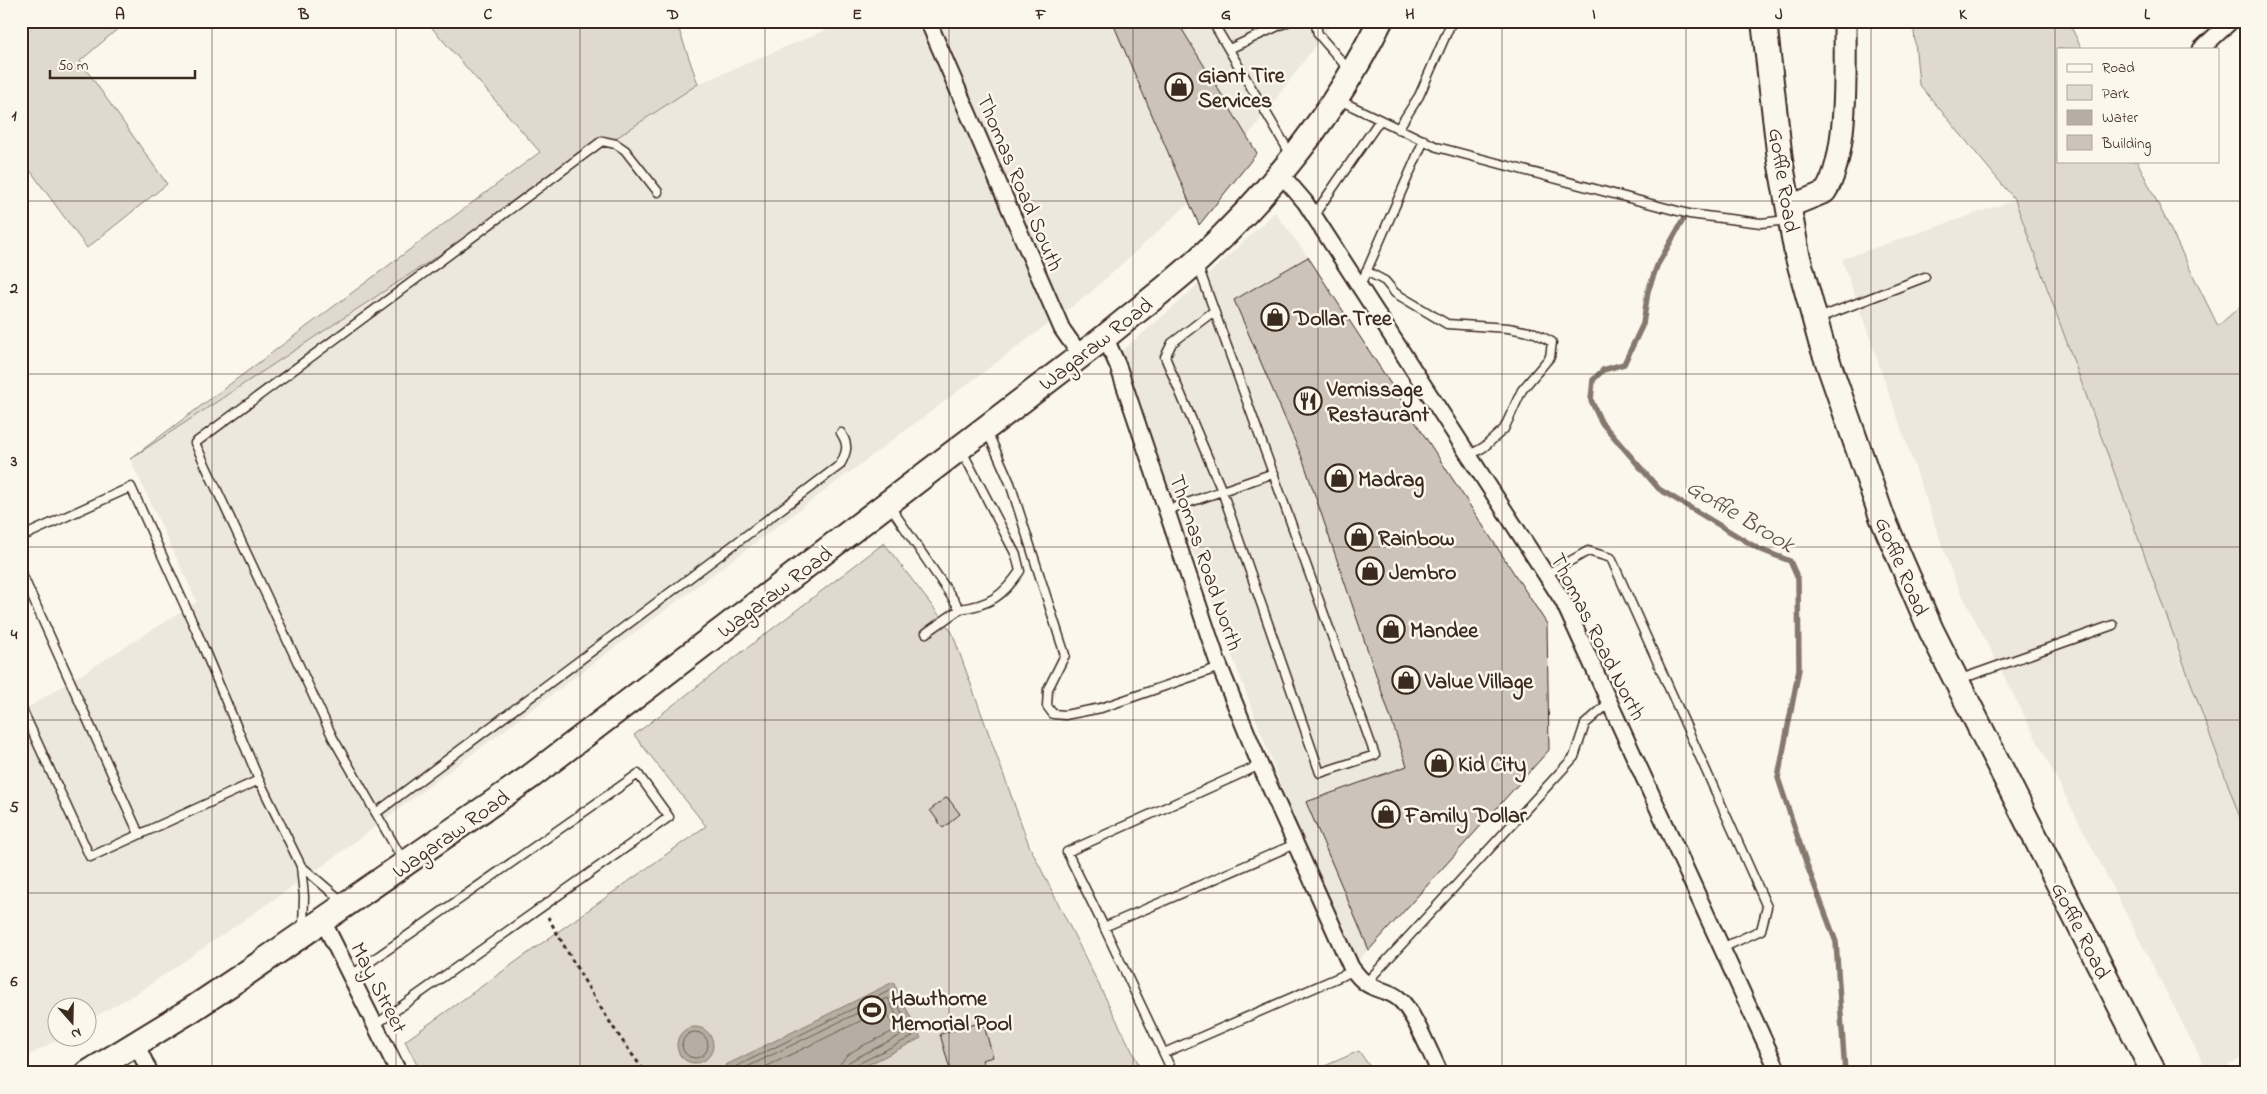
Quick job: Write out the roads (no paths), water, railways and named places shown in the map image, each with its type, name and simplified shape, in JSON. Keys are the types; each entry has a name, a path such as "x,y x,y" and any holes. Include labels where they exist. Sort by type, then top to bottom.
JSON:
{"main road":[{"name":"Wagaraw Road","path":"88,1073 136,1044 323,921 530,777 1105,337 1196,262 1248,209 1286,165 1335,98 1352,73 1380,21"},
{"name":"Goffle Road","path":"1764,21 1789,213 1797,254 1814,320 1882,517 1913,591 1957,681 2154,1073"}],"street":[{"name":"Thomas Road South","path":"928,21 1062,329 1081,356"},
{"path":"1789,213 1825,192 1835,169 1843,130 1845,21"},
{"path":"2202,48 2231,21"},
{"name":"Thomas Road North","path":"1286,165 1293,186 1547,574 1578,632 1779,1073"},
{"name":"Thomas Road North","path":"1105,337 1118,366 1220,667 1295,844 1359,979 1400,999 1409,1010 1440,1073"},
{"name":"May Street","path":"323,921 399,1073"},
{"path":"136,1044 150,1073"}],"lane":[{"path":"1212,21 1229,49 1286,165"},
{"path":"1229,49 1289,21"},
{"path":"1315,21 1318,34 1352,73"},
{"path":"1398,129 1419,96 1452,21"},
{"path":"1335,98 1437,147 1689,214 1761,223 1789,213"},
{"path":"1314,216 1380,120"},
{"path":"1360,286 1424,140"},
{"path":"405,864 333,738 195,443 602,141 616,144 625,150 658,192"},
{"path":"1196,262 1274,473 1375,755 1320,773 1222,491 1165,357 1172,343 1214,311"},
{"path":"1366,271 1385,281 1395,293 1447,324 1508,328 1534,333 1552,342 1550,357 1522,390 1504,429 1484,447 1470,455"},
{"path":"1814,320 1925,276"},
{"path":"986,429 1010,483 1065,655 1048,689 1047,706 1053,714 1065,715 1101,708 1220,667"},
{"path":"376,813 840,465 847,452 846,441 841,434"},
{"path":"926,633 960,608 982,606 1009,587 1020,571 1016,555 960,448"},
{"path":"1167,510 1274,473"},
{"path":"21,537 131,487 196,630 259,780 301,866 304,897 303,934"},
{"path":"888,504 960,608"},
{"path":"1547,574 1588,551 1611,558 1767,907 1761,930 1722,948"},
{"path":"21,572 139,834"},
{"path":"1957,681 2113,624"},
{"path":"1366,982 1574,757 1585,724 1610,702"},
{"path":"21,707 90,856 259,780"},
{"path":"1173,1073 1068,852 1260,765"},
{"path":"350,976 638,774 669,817 375,1025"},
{"path":"1104,927 1295,844"},
{"path":"301,866 346,905"},
{"path":"1164,1053 1354,971"}],"water":[{"name":"Hawthorne Memorial Pool","path":"893,982 921,1038 852,1073 729,1073 726,1065"},
{"path":"695,1027 708,1032 713,1045 708,1058 695,1063 682,1058 677,1045 682,1032"}],"waterway":[{"name":"Goffle Brook","path":"1683,220 1657,266 1648,291 1643,324 1624,364 1603,370 1593,380 1591,400 1601,422 1659,489 1759,549 1790,561 1798,579 1799,669 1778,778 1808,868 1836,942 1845,1073"}],"place":[{"name":"Giant Tire Services","path":"1179,87"},
{"name":"Dollar Tree","path":"1275,317"},
{"name":"Vernissage Restaurant","path":"1308,401"},
{"name":"Madrag","path":"1339,478"},
{"name":"Rainbow","path":"1359,537"},
{"name":"Jembro","path":"1370,571"},
{"name":"Mandee","path":"1391,629"},
{"name":"Value Village","path":"1406,680"},
{"name":"Kid City","path":"1439,763"},
{"name":"Family Dollar","path":"1386,814"},
{"name":"Hawthorne Memorial Pool","path":"872,1010"}]}
